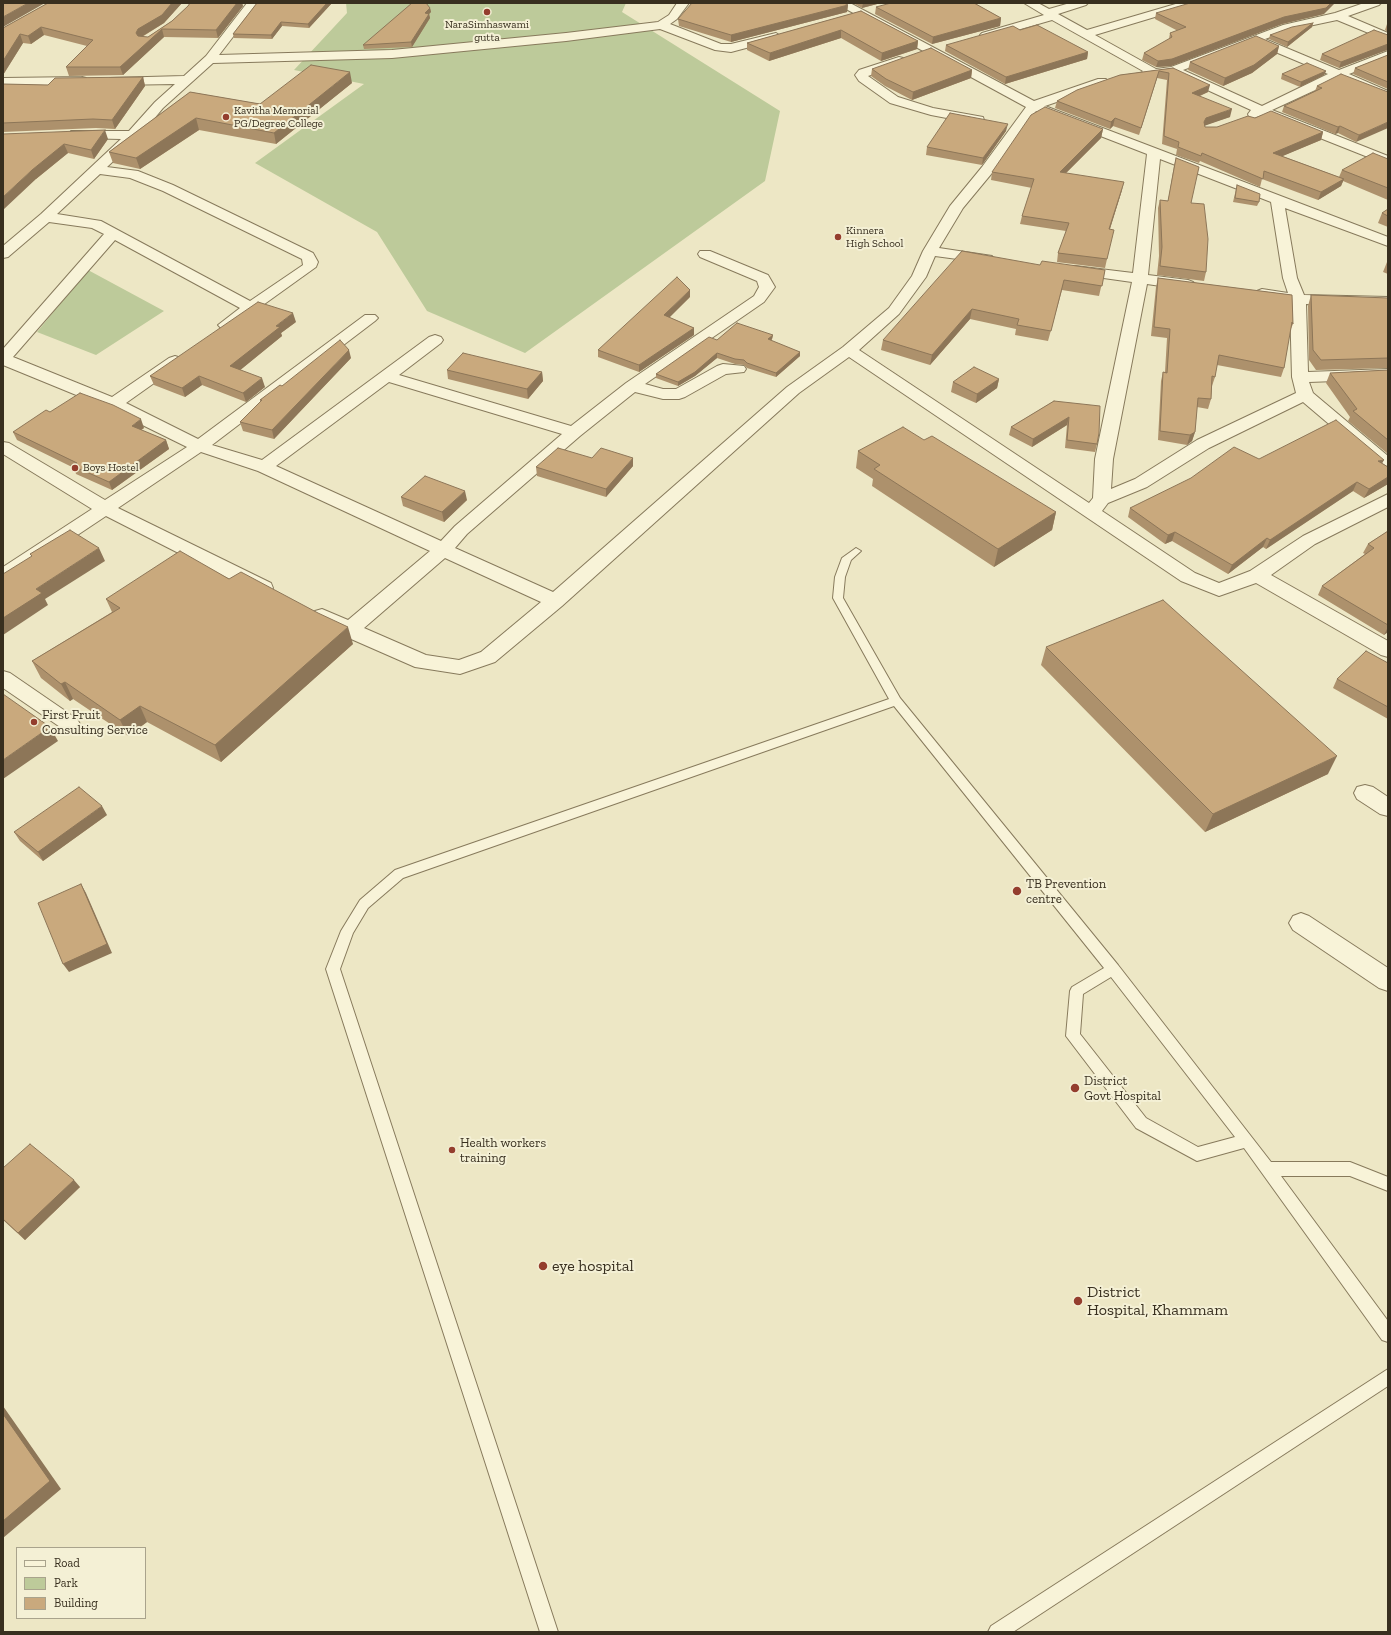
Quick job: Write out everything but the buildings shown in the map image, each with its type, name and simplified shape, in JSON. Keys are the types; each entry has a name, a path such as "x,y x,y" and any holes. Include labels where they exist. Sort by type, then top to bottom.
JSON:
{"street":[{"path":"3,254 46,217 95,169 133,135 159,104 210,59 253,3"},
{"path":"210,59 392,54 566,37 661,25 673,17 683,3"},
{"path":"842,3 862,12 1033,106 1388,242"},
{"path":"1030,3 1153,72"},
{"path":"978,37 1051,15 1082,3"},
{"path":"306,608 349,630 422,662 460,667 488,657 555,601 793,390 849,350 894,311 920,277 930,252 957,206 987,170 1010,126 1033,106 1123,77 1173,70 1256,40 1287,27 1338,10 1359,9 1375,3"},
{"path":"1085,34 1189,4"},
{"path":"847,17 876,9"},
{"path":"1338,10 1388,37"},
{"path":"661,25 719,47 731,48 788,33"},
{"path":"1256,40 1388,95"},
{"path":"947,46 914,55 861,75 894,100 930,111 988,122"},
{"path":"1242,118 1263,111 1337,75 1388,55"},
{"path":"1173,70 1263,111 1388,161"},
{"path":"3,82 186,80"},
{"path":"65,134 96,133 133,135"},
{"path":"1096,505 1140,279 1154,152"},
{"path":"95,169 133,174 168,188 308,256 311,262 308,267 211,335"},
{"path":"1277,199 1290,278 1298,299 1300,377 1305,396 1388,465"},
{"path":"46,217 96,224 250,307"},
{"path":"113,233 3,359 114,404 199,446 264,467 555,601"},
{"path":"930,252 1001,260"},
{"path":"349,630 443,550 461,530 574,432 632,386 759,299 767,287 763,278 705,254"},
{"path":"1062,269 1203,287"},
{"path":"1250,293 1298,299 1388,302"},
{"path":"3,576 199,446 370,318"},
{"path":"264,467 435,340"},
{"path":"849,350 1096,505 1188,578 1219,590 1257,575 1309,540 1388,500"},
{"path":"114,404 185,354"},
{"path":"632,386 662,394 679,394 723,368 738,369"},
{"path":"1300,377 1388,374"},
{"path":"386,376 574,432"},
{"path":"1096,505 1141,483 1203,444 1305,396"},
{"path":"3,447 106,509 278,594"},
{"path":"1257,575 1388,650"},
{"path":"3,678 70,724"},
{"path":"1365,793 1388,808"},
{"path":"1301,924 1388,981"}],"lane":[{"path":"856,551 847,558 840,577 838,598 896,701 1113,969 1247,1141 1388,1334"},
{"path":"549,1632 333,969 347,931 364,904 399,874 896,701"},
{"path":"1113,969 1077,991 1073,1036 1141,1123 1196,1154 1247,1141"},
{"path":"1268,1169 1350,1169 1388,1184"},
{"path":"998,1632 1388,1377"}],"green space":[{"path":"346,3 626,3 622,12 780,111 765,181 525,353 427,311 377,232 255,163 364,84 294,70 347,13"},
{"path":"88,270 164,311 96,355 37,332"}],"place":[{"name":"NaraSimhaswami gutta","path":"487,12"},
{"name":"Kavitha Memorial PG/Degree College","path":"226,117"},
{"name":"Kinnera High School","path":"838,237"},
{"name":"Boys Hostel","path":"75,468"},
{"name":"First Fruit Consulting Service","path":"34,722"},
{"name":"TB Prevention centre","path":"1017,891"},
{"name":"District Govt Hospital","path":"1075,1088"},
{"name":"Health workers training","path":"452,1150"},
{"name":"eye hospital","path":"543,1266"},
{"name":"District Hospital, Khammam","path":"1078,1301"}]}
